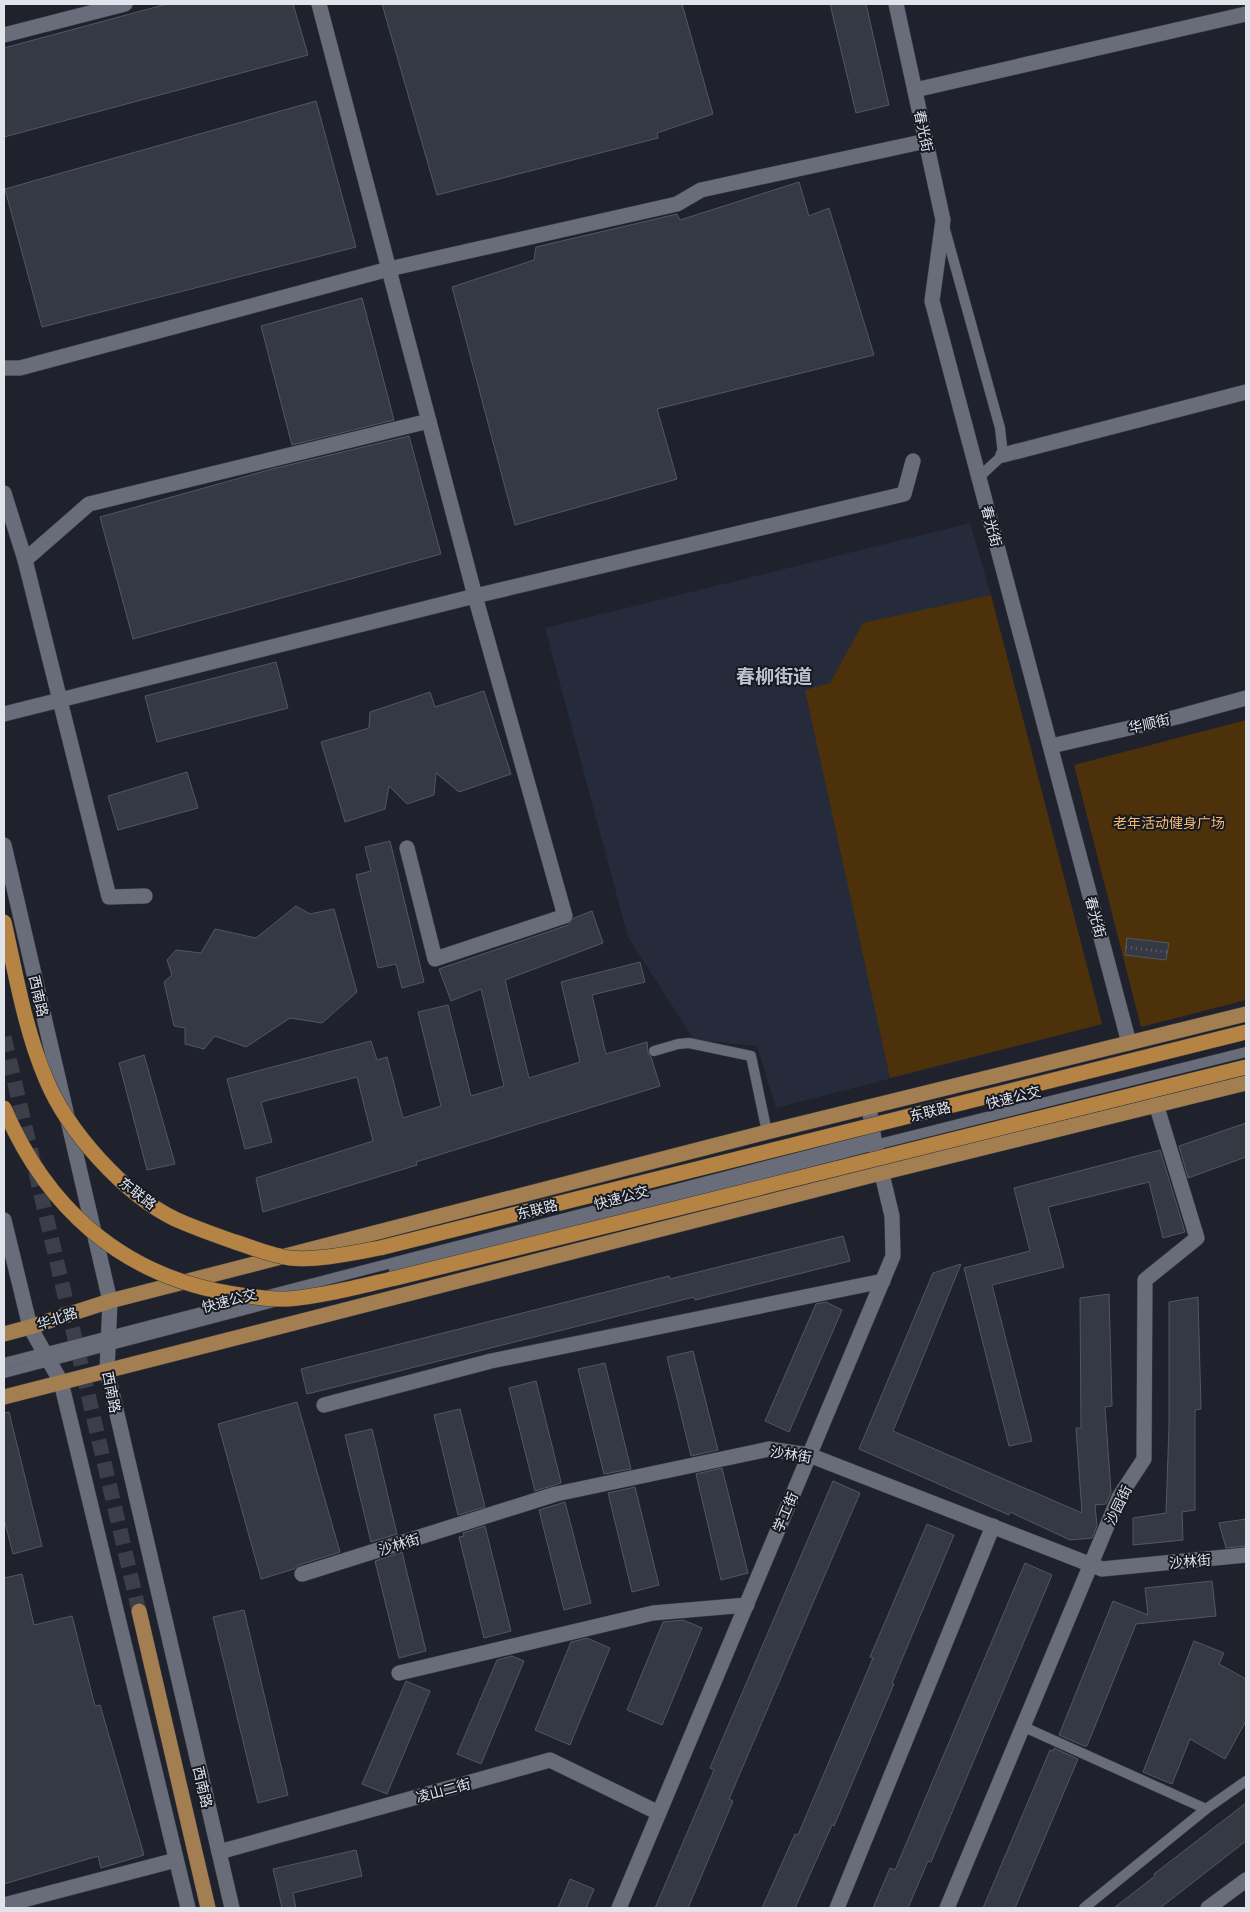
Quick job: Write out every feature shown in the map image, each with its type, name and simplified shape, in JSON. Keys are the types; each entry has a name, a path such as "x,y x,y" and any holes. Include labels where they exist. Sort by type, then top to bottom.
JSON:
{"highway":[{"name":"东联路","path":"4,922 34,1048 47,1082 81,1137 100,1160 148,1203 174,1218 246,1246 289,1258 331,1256 380,1248 1246,1032"},
{"path":"4,1108 26,1154 46,1184 70,1211 99,1238 134,1260 169,1278 215,1291 244,1296 287,1299 344,1290 396,1278 1246,1067"}],"main road":[{"name":"华北路","path":"4,1334 110,1301 766,1132 1246,1014"},
{"path":"4,1397 881,1173 1246,1082"},
{"name":"西南路","path":"139,1611 208,1908"}],"street":[{"path":"4,35 125,4"},
{"path":"319,4 475,596 566,916 435,959 407,848"},
{"name":"春光街","path":"896,4 943,220 932,301 1129,1043"},
{"path":"915,90 1246,14"},
{"path":"4,368 20,368 389,269 677,204 701,190 926,141"},
{"path":"1003,455 1246,392"},
{"path":"25,560 89,504 429,421"},
{"path":"4,714 475,596 904,494 913,461"},
{"path":"4,493 25,560 108,896 145,896"},
{"name":"华顺街","path":"1051,746 1176,717 1246,698"},
{"name":"西南路","path":"4,845 110,1301 107,1371 232,1908"},
{"name":"沙园街","path":"947,1908 1119,1497 1144,1458 1145,1280 1197,1238 1156,1104"},
{"name":"学工街","path":"619,1908 893,1256 892,1216 874,1142 869,1107"},
{"path":"4,1220 30,1327 61,1382 188,1908"},
{"path":"324,1404 491,1361 883,1281"},
{"name":"沙林街","path":"302,1574 556,1494 769,1449 809,1455 1102,1568 1246,1555"},
{"path":"837,1908 993,1526"},
{"path":"399,1672 653,1613 746,1605"},
{"name":"凌山二街","path":"219,1852 550,1760 659,1813"},
{"path":"4,1905 176,1860"},
{"path":"1208,1908 1246,1880"}],"lane":[{"path":"943,220 1000,428 1003,455 979,477"},
{"path":"654,1051 678,1044 689,1044 751,1056 766,1132"},
{"name":"快速公交","path":"4,1373 47,1357 1246,1046"},
{"name":"快速公交","path":"874,1142 1246,1052"},
{"name":"快速公交","path":"4,1363 47,1357"},
{"path":"1024,1727 1206,1809"},
{"path":"1084,1908 1206,1809 1246,1781"}],"path":[{"path":"1126,947 1168,952"}],"shaded area":[{"path":"970,523 991,595 1102,1024 776,1108 757,1046 694,1040 628,937 545,628"}],"green space":[{"path":"991,595 1102,1024 890,1078 805,690 830,683 863,623"},
{"name":"老年活动健身广场","path":"1246,720 1246,1000 1141,1027 1074,765"}],"building":[{"path":"167,4 293,4 308,55 4,137 4,48"},
{"path":"382,4 682,4 713,114 657,133 658,138 437,195"},
{"path":"830,4 866,4 889,105 856,113"},
{"path":"316,101 356,247 42,327 5,189"},
{"path":"799,182 809,216 829,208 874,355 657,409 677,479 515,525 452,287 534,260 536,247 677,214 680,220"},
{"path":"362,298 394,420 292,445 261,326"},
{"path":"409,436 441,554 133,639 100,517 272,469"},
{"path":"276,662 288,708 157,742 145,696"},
{"path":"484,691 511,774 459,792 436,773 434,795 407,804 389,786 385,809 345,822 321,742 369,728 370,712 430,692 435,707"},
{"path":"187,772 198,808 118,830 108,796"},
{"path":"390,841 424,982 402,988 396,964 378,968 356,875 371,871 365,847"},
{"path":"296,906 310,914 334,909 357,992 322,1023 290,1018 246,1047 215,1036 204,1049 185,1044 185,1028 174,1026 164,982 172,975 167,960 176,950 201,953 215,929 256,938"},
{"path":"592,911 603,943 505,980 529,1078 580,1062 561,982 640,962 645,982 592,995 606,1054 647,1042 648,1053 660,1086 416,1162 417,1165 263,1212 256,1178 373,1141 357,1077 261,1102 272,1142 245,1149 227,1079 371,1041 377,1060 387,1057 403,1118 441,1106 418,1012 448,1005 471,1096 504,1086 481,989 451,1001 439,969 568,925 574,918"},
{"path":"1127,938 1169,943 1166,960 1125,955"},
{"path":"144,1055 175,1164 147,1170 119,1063"},
{"path":"1246,1123 1246,1157 1188,1178 1179,1146"},
{"path":"1160,1150 1185,1232 1163,1238 1149,1182 1048,1207 1064,1267 992,1285 1032,1441 1009,1446 964,1268 1030,1251 1014,1188"},
{"path":"843,1236 850,1261 695,1300 694,1297 307,1394 301,1369 669,1276 670,1279"},
{"path":"961,1264 893,1431 1082,1513 1076,1428 1081,1428 1080,1298 1109,1294 1112,1406 1105,1407 1111,1492 1106,1504 1095,1505 1097,1526 1092,1538 1070,1540 1010,1512 1009,1515 859,1449 933,1273"},
{"path":"1198,1297 1201,1409 1195,1410 1195,1510 1182,1512 1183,1540 1133,1545 1133,1518 1166,1513 1169,1426 1169,1302"},
{"path":"826,1302 842,1310 789,1432 765,1421 816,1304"},
{"path":"693,1351 718,1450 691,1456 667,1357"},
{"path":"605,1363 631,1469 604,1474 578,1369"},
{"path":"536,1381 561,1483 535,1491 509,1388"},
{"path":"297,1402 340,1552 261,1579 218,1424"},
{"path":"460,1409 485,1507 458,1515 434,1415"},
{"path":"9,1412 42,1546 13,1554 4,1519 4,1413"},
{"path":"372,1429 397,1534 371,1542 345,1435"},
{"path":"722,1468 748,1573 721,1580 696,1474"},
{"path":"833,1481 860,1493 729,1799 733,1801 688,1908 655,1908 714,1770 710,1768"},
{"path":"635,1487 659,1585 632,1592 608,1493"},
{"path":"565,1502 591,1603 564,1610 539,1510"},
{"path":"1246,1519 1246,1546 1226,1548 1219,1523"},
{"path":"927,1524 954,1535 834,1826 832,1825 795,1908 762,1908 795,1834 798,1835 873,1658 870,1657"},
{"path":"485,1526 511,1631 484,1638 459,1537 464,1536 463,1533"},
{"path":"402,1552 426,1651 399,1658 375,1561"},
{"path":"1025,1563 1052,1575 931,1862 928,1861 908,1908 873,1908 890,1868 895,1870"},
{"path":"22,1574 34,1625 72,1616 95,1706 100,1705 144,1855 101,1868 98,1856 4,1884 4,1578"},
{"path":"1212,1581 1216,1616 1136,1624 1087,1746 1059,1735 1113,1601 1148,1615 1145,1588"},
{"path":"244,1610 288,1795 258,1803 213,1617"},
{"path":"683,1620 702,1628 662,1725 627,1710 663,1622"},
{"path":"587,1638 610,1648 570,1745 535,1730 571,1642"},
{"path":"1194,1641 1224,1653 1219,1664 1246,1679 1246,1721 1225,1759 1190,1739 1172,1784 1143,1772"},
{"path":"512,1656 524,1661 481,1764 457,1754 497,1660"},
{"path":"406,1681 430,1691 387,1794 362,1784"},
{"path":"1054,1748 1078,1759 1015,1908 983,1908 1050,1750 1053,1751"},
{"path":"1246,1803 1246,1841 1160,1908 1114,1908 1155,1876 1154,1874"},
{"path":"356,1850 362,1876 293,1893 296,1908 282,1908 273,1869"},
{"path":"570,1879 594,1889 586,1908 558,1908"}],"tunnel":[{"path":"4,1037 139,1611"}],"district":[{"name":"春柳街道","path":"774,675"}]}
